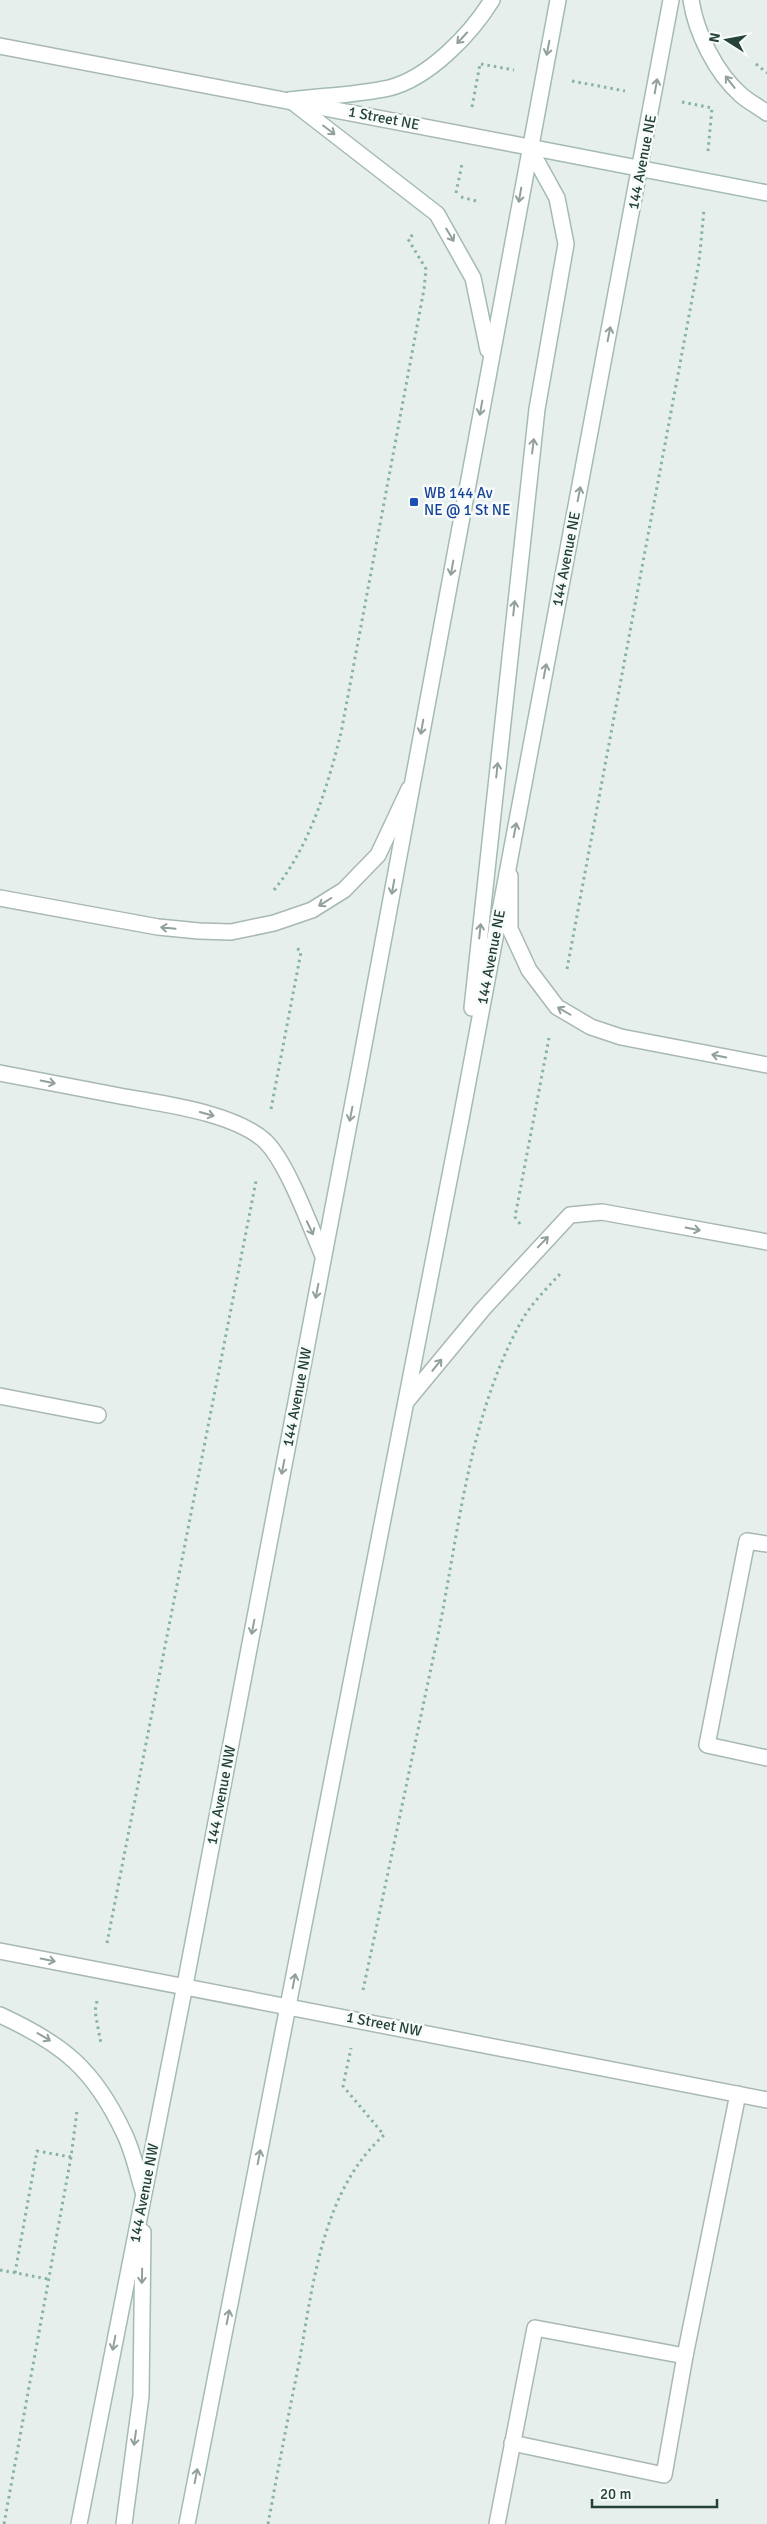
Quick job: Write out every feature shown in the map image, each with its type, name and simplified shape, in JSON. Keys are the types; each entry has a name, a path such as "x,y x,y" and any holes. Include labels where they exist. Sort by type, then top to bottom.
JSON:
{"main road":[{"path":"290,100 390,88 434,66 459,42 492,0"},
{"path":"0,898 158,927 231,932 274,923 312,910 344,890 378,855 412,781 558,0"},
{"name":"144 Avenue NE","path":"461,1119 672,0"},
{"path":"691,0 702,41 731,84 741,95 767,113"},
{"name":"1 Street NE","path":"0,46 290,100 767,193"},
{"path":"290,100 438,214 473,278 490,360"},
{"path":"187,2524 461,1119 537,409 566,244 557,198 529,147"},
{"name":"144 Avenue NW","path":"79,2524 185,1985 360,1066 412,781"},
{"path":"510,858 510,929 529,970 557,1007 591,1027 621,1037 767,1065"},
{"path":"0,1073 190,1109 222,1118 264,1141 282,1165 324,1256"},
{"path":"406,1402 483,1308 570,1215 602,1212 767,1242"},
{"path":"0,1396 98,1415"},
{"path":"767,1544 747,1541 707,1745 767,1758"},
{"name":"1 Street NW","path":"0,1950 767,2100"},
{"path":"0,2015 53,2042 86,2070 107,2101 125,2134 144,2193 141,2396 124,2524"},
{"path":"512,2443 664,2475 685,2356 738,2094"},
{"path":"497,2524 535,2328 685,2356"},
{"path":"71,2524 88,2480"}],"path":[{"path":"268,2524 318,2262 328,2227 351,2175 384,2135 343,2086 450,1576 474,1446 497,1377 522,1320 537,1299 560,1274 515,1217 550,1034 568,963 697,271 712,108 480,64 459,42"},
{"path":"480,64 456,196 480,202"},
{"path":"4,2524 77,2121 77,2104 72,2089 102,2050 95,2011 102,1970 301,952 260,908 284,878 302,848 333,765 341,733 424,289 426,269 408,239 438,214"},
{"path":"15,2273 37,2151 71,2157"},
{"path":"0,2270 48,2279"}],"place":[{"name":"WB 144 Av NE @ 1 St NE","path":"414,502"}]}
